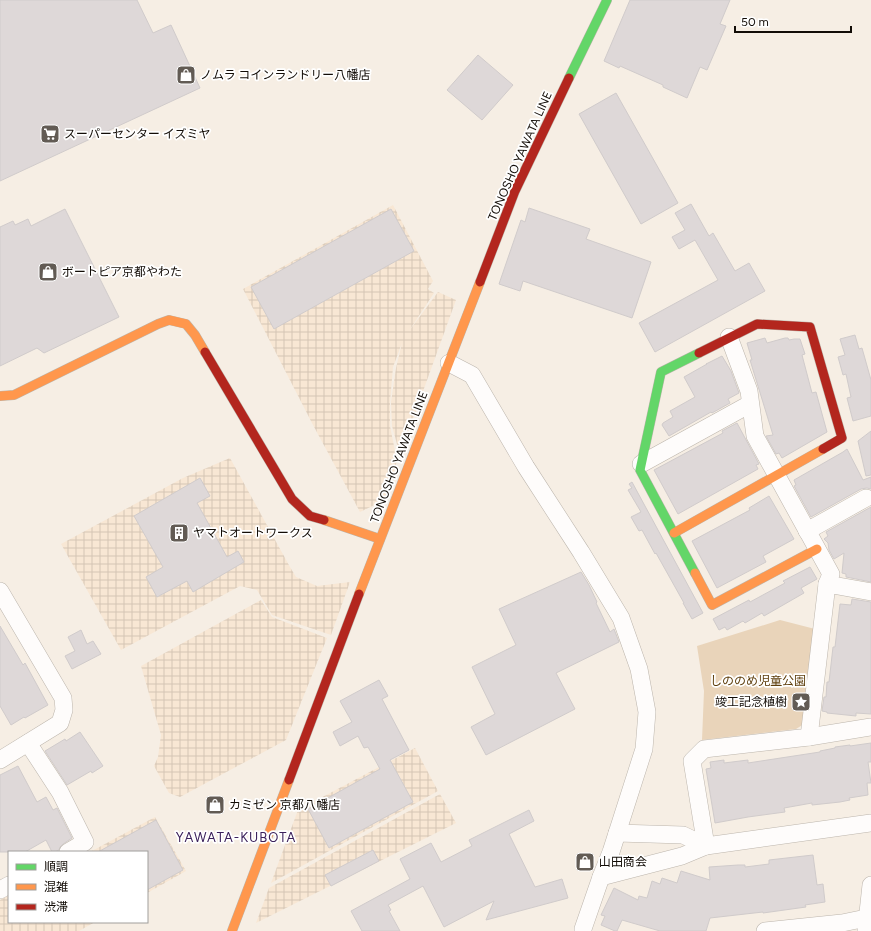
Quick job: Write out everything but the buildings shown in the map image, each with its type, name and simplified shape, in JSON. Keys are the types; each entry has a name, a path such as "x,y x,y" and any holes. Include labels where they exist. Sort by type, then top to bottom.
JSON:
{"street":[{"name":"TONOSHO YAWATA LINE","path":"232,931 380,539 515,191 606,0"},
{"path":"0,396 14,395 158,324 169,320 186,324 195,335 292,499 310,516 380,539"},
{"path":"674,533 842,438 810,327 757,324 661,372 640,470 712,605 817,549"},
{"path":"729,338 749,390 755,436 831,574 827,584 809,737"},
{"path":"449,363 472,374 526,467 581,552 621,618 640,669 647,712 644,749 583,931"},
{"path":"641,464 750,404"},
{"path":"807,531 866,498"},
{"path":"827,584 871,592"},
{"path":"0,591 64,698 64,710 60,723 0,760"},
{"path":"706,846 692,761 704,749 809,737 871,727"},
{"path":"28,743 60,792 84,842 70,851"},
{"path":"601,877 682,856 706,846 871,823"},
{"path":"617,833 683,835 706,846"},
{"path":"765,931 869,921 871,885"}],"shaded area":[{"path":"393,205 433,281 428,289 434,293 409,331 438,292 456,300 400,455 392,426 391,402 396,368 402,343 393,367 390,402 390,426 397,461 385,500 360,512 243,289"},
{"path":"230,458 296,577 317,586 350,582 331,635 272,615 257,590 240,586 121,650 61,544 183,478"},
{"path":"261,600 272,617 327,638 286,740 180,797 169,793 154,766 158,757 161,735 141,666"},
{"path":"415,748 438,791 271,883 298,810"},
{"path":"440,794 456,823 256,923 269,888"},
{"path":"155,817 186,871 148,892 148,851 92,851"},
{"path":"8,896 8,923 93,923 79,931 0,931 0,900"}],"green space":[{"name":"しののめ児童公園","path":"780,620 815,629 804,724 796,729 702,740 704,691 697,646"}],"traffic: fast":[{"path":"569,78 607,0"},
{"path":"695,573 640,470 661,372 699,353"}],"traffic: slow":[{"path":"359,594 480,282"},
{"path":"0,396 14,395 169,320 186,324 195,335 205,352"},
{"path":"674,533 823,449"},
{"path":"324,520 380,539"},
{"path":"695,573 712,605 817,549"},
{"path":"232,931 289,780"}],"traffic: jam":[{"path":"480,282 515,191 569,78"},
{"path":"699,353 757,324 810,327 842,438 823,449"},
{"path":"205,352 292,499 310,516 324,520"},
{"path":"289,780 359,594"}],"place":[{"name":"ノムラ コインランドリー八幡店","path":"186,75"},
{"name":"スーパーセンター イズミヤ","path":"50,134"},
{"name":"ボートピア京都やわた","path":"48,272"},
{"name":"ヤマトオートワークス","path":"179,533"},
{"name":"竣工記念植樹","path":"801,702"},
{"name":"カミゼン 京都八幡店","path":"215,805"},
{"name":"山田商会","path":"585,862"}],"district":[{"name":"YAWATA-KUBOTA","path":"236,837"}]}
